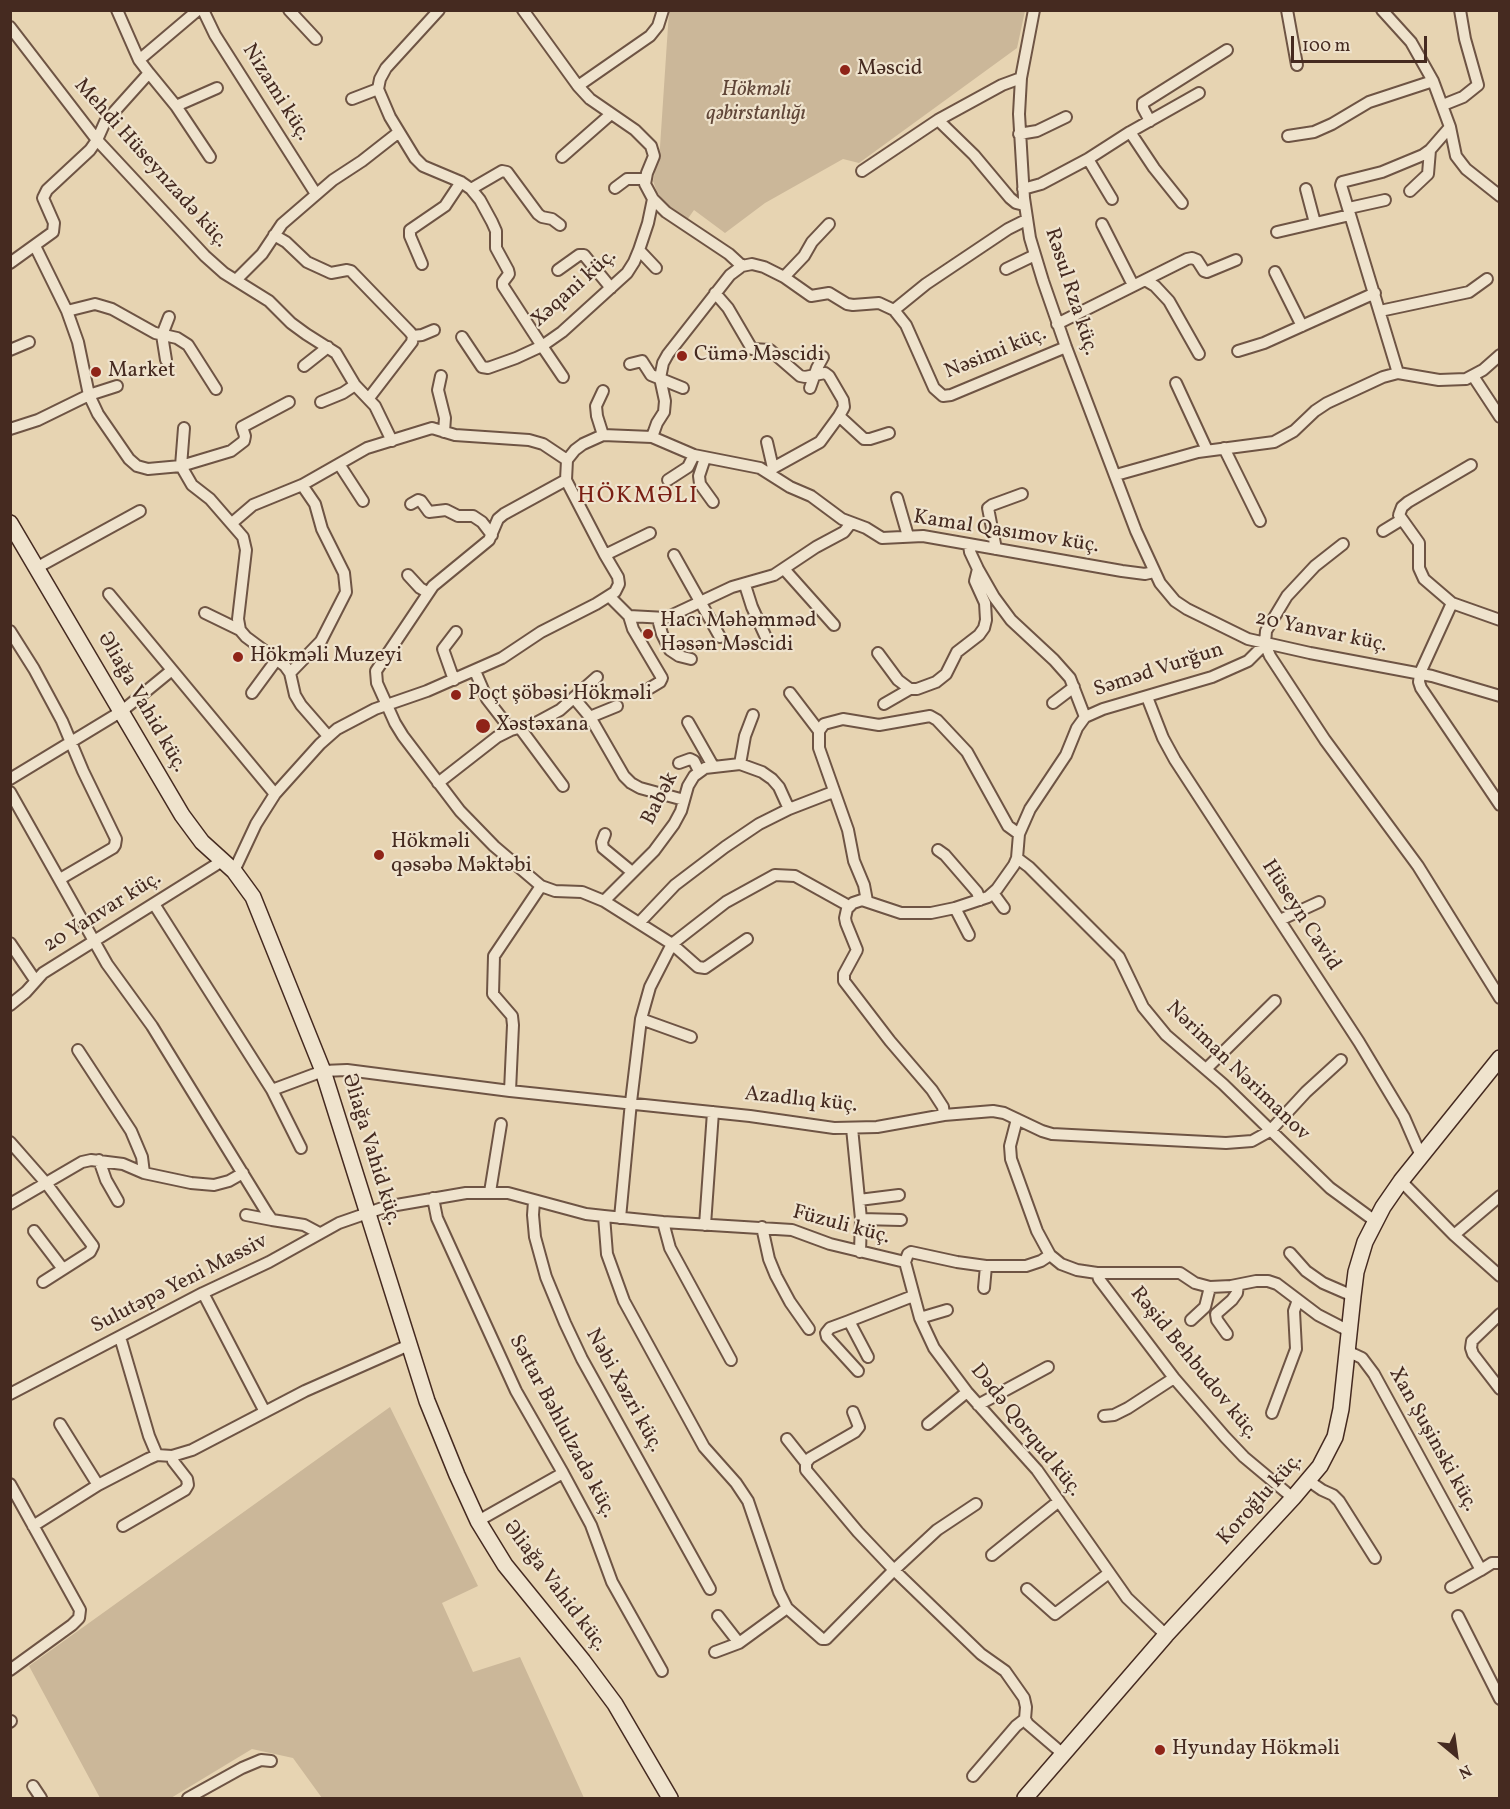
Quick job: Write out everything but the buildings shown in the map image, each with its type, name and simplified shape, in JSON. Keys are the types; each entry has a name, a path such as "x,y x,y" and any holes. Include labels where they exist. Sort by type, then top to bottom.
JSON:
{"street":[{"path":"117,10 139,60 176,106 210,157"},
{"path":"139,60 198,10"},
{"name":"Nizami küç.","path":"203,10 215,35 316,194"},
{"path":"289,10 316,39"},
{"path":"352,99 378,88 386,68 439,10"},
{"path":"523,10 590,99 635,130 651,146 654,156 645,178 647,190 653,199 666,212 729,254 742,266"},
{"path":"579,86 650,36 658,26 663,10"},
{"name":"Rəsul Rza küç.","path":"1034,10 1021,78 1019,134 1026,220 1057,324 1132,522 1154,572"},
{"path":"1287,10 1297,64"},
{"path":"1382,10 1411,42 1433,81 1450,127 1456,156 1466,169 1500,196"},
{"path":"1443,105 1463,97 1478,85 1465,39 1460,10"},
{"name":"Mehdi Hüseynzadə küç.","path":"10,27 97,140 204,256 217,268 269,301 291,323 328,347 342,361 355,385 375,406 392,441"},
{"path":"1149,121 1143,103 1227,50"},
{"path":"10,263 48,237 54,228 54,223 43,198 47,190 90,150 105,122 149,73"},
{"path":"862,171 938,120 1002,85 1021,78"},
{"path":"1288,136 1314,132 1369,102 1433,81"},
{"path":"176,106 217,88"},
{"name":"Xəqani küç.","path":"378,88 399,132 423,166 461,182 480,200 496,231 496,248 509,274 503,286 542,346 555,338 627,273 639,250 653,199"},
{"path":"1023,189 1041,184 1088,159 1198,93"},
{"path":"562,157 611,114"},
{"path":"1019,134 1037,131 1066,117"},
{"path":"938,120 974,155 1010,198 1024,205"},
{"path":"1398,373 1341,185 1342,182 1403,164 1430,150 1450,127"},
{"path":"236,279 262,254 282,224 316,194 399,132"},
{"path":"1130,132 1154,168 1182,203"},
{"path":"1410,191 1428,174 1430,150"},
{"path":"1088,159 1112,199"},
{"path":"471,189 502,171 507,172 538,214 560,225"},
{"path":"615,188 627,179 645,178"},
{"path":"422,264 410,236 410,230 445,206 461,182"},
{"path":"1306,189 1315,223"},
{"path":"1277,232 1315,223 1385,200"},
{"path":"652,437 664,408 660,378 663,363 715,293 730,275 742,266 756,264 784,277 811,296 829,293 847,304 879,303 894,310 926,284 1008,229 1026,220"},
{"path":"784,277 829,224"},
{"path":"1102,224 1133,285"},
{"path":"274,235 286,242 308,262 330,273 351,271 413,336"},
{"path":"35,246 67,311 78,342 88,395 98,414 129,459 137,466 148,470 181,466 231,451 243,441 245,436 242,427 290,402"},
{"path":"639,250 656,268"},
{"path":"558,270 579,255 584,255 611,288"},
{"path":"1006,269 1035,255"},
{"path":"1057,324 1187,259 1197,260 1204,271 1208,272 1236,260"},
{"path":"1275,272 1302,326"},
{"path":"1380,311 1469,292 1487,279"},
{"path":"1145,280 1155,286 1168,302 1199,354"},
{"path":"715,293 728,308 748,346 752,349 770,350 805,377 814,374 829,376 843,400 844,407 820,442 771,470 767,442"},
{"path":"1238,351 1264,343 1375,294"},
{"path":"67,311 95,304 112,309 155,333 177,338 188,345 216,389"},
{"name":"Nəsimi küç.","path":"894,310 906,325 934,388 943,396 951,395 1066,347"},
{"path":"166,360 162,334 169,318"},
{"path":"413,336 434,330"},
{"path":"369,398 405,352 413,336"},
{"path":"462,337 482,367 488,368 542,346 563,377"},
{"path":"10,351 29,342"},
{"path":"304,366 328,347"},
{"path":"1116,475 1207,450 1262,445 1284,438 1327,403 1383,377 1398,373 1439,380 1456,380 1473,376 1500,355"},
{"path":"810,388 823,357"},
{"path":"630,364 642,361 651,375 683,388"},
{"path":"441,376 438,390 446,424 444,432"},
{"path":"1473,376 1500,417"},
{"path":"1176,383 1207,450"},
{"path":"321,402 355,385"},
{"path":"10,429 38,420 88,395 117,386"},
{"path":"234,871 251,832 275,794 328,736 348,722 386,705 454,680 502,658 554,625 610,597 618,588 618,577 566,480 567,460 584,444 603,435 596,406 603,391"},
{"path":"839,416 864,439 889,433"},
{"path":"184,428 181,466 192,485 210,498 243,537 246,550 238,619 240,630"},
{"path":"232,523 253,505 302,485 367,448 432,428 455,435 529,440 543,444 567,460"},
{"name":"Kamal Qasımov küç.","path":"603,435 652,437 694,455 771,470 790,487 811,496 851,523 866,528 882,538 923,536 1122,571 1145,574 1154,572"},
{"path":"1224,448 1260,521"},
{"path":"668,480 688,467 694,455"},
{"path":"705,458 699,476 700,484 713,502"},
{"path":"339,464 363,501"},
{"path":"1471,465 1402,507 1399,515 1419,543 1419,568 1424,579 1452,603 1500,620"},
{"path":"566,480 504,514 498,519 489,540 427,592 376,670 376,683 399,730 438,783 474,827 522,872 541,886 555,891 582,892 604,901 672,945 698,967 705,968 747,939"},
{"path":"290,673 321,641 346,592 344,573 321,529 315,504 302,485"},
{"path":"996,549 988,508 1022,494"},
{"path":"897,498 908,536"},
{"path":"411,504 421,501 429,512 446,510 458,516 473,516 482,522 492,535"},
{"path":"38,567 140,511"},
{"path":"1383,531 1401,520"},
{"name":"Əliağa Vahid küç.","path":"10,523 182,815 202,842 234,871 248,888 262,915 323,1071 440,1438 478,1521 505,1565 615,1704 670,1798"},
{"path":"629,616 666,618 732,587 765,579 844,532 851,523"},
{"path":"605,555 650,533"},
{"path":"1343,544 1315,566 1287,596 1272,618 1266,632 1265,644 1274,662 1325,740 1418,866 1500,998"},
{"path":"969,545 978,569 975,581 990,600 1064,671 1074,687 1085,717"},
{"path":"674,555 720,637"},
{"path":"784,569 834,625"},
{"name":"20 Yanvar küç.","path":"1154,572 1168,594 1187,609 1265,644 1420,673 1500,696"},
{"path":"408,575 427,592"},
{"path":"745,585 769,645"},
{"path":"109,594 275,794"},
{"path":"610,597 629,616 633,629 662,678 650,688"},
{"path":"884,704 910,689 917,689 936,682 946,674 957,652 979,635 984,628 990,600"},
{"path":"1452,603 1420,673 1421,688 1500,805"},
{"path":"205,613 240,630 246,637 277,659 290,673 295,695 301,705 328,736"},
{"path":"658,619 670,650 679,656 691,659"},
{"path":"10,632 34,669 62,721 116,839 115,845 60,879"},
{"path":"454,680 444,649 456,632"},
{"name":"Səməd Vurğun","path":"867,901 894,911 930,914 980,900 993,893 1017,858 1019,834 1030,809 1066,755 1077,728 1085,717 1103,709 1197,682 1238,666 1255,656 1265,644"},
{"path":"878,653 898,680 910,689"},
{"path":"252,693 277,659"},
{"path":"10,779 122,711 172,670"},
{"path":"475,671 487,699 516,729 563,786"},
{"path":"438,783 480,750 516,729 536,723 560,710 597,677"},
{"path":"1053,703 1074,687"},
{"path":"790,693 819,730 819,748 848,830 854,861 864,885 867,901 856,902 849,906 845,918 857,950 844,974 844,981 890,1041 932,1090 943,1107 944,1115"},
{"name":"Hüseyn Cavid","path":"1147,697 1163,738 1175,760 1359,1041 1404,1117 1422,1155"},
{"path":"574,699 590,717 624,776 631,783 640,788 684,800"},
{"path":"590,717 616,706"},
{"path":"740,764 745,736 753,715"},
{"path":"819,730 824,724 843,719 879,725 930,716 937,720 967,752 1008,826 1019,834"},
{"path":"688,722 713,766"},
{"path":"679,763 690,759 694,761 699,771"},
{"name":"Babək","path":"604,901 654,851 674,824 688,786 699,771 713,766 740,764 762,772 772,779 789,809"},
{"path":"10,792 94,942 152,1026 272,1220"},
{"path":"639,923 675,885 759,824 789,809 833,792"},
{"path":"605,834 602,842 603,848 632,872"},
{"path":"938,850 977,892 980,900"},
{"name":"Nəriman Nərimanov","path":"1017,858 1029,867 1113,951 1152,1020 1330,1188 1375,1221"},
{"name":"20 Yanvar küç.","path":"10,1005 54,966 222,861"},
{"path":"620,1218 641,1019 650,987 672,945 726,902 775,875 795,876 849,906"},
{"path":"510,1090 512,1016 493,994 494,956 541,886"},
{"path":"993,893 1004,908"},
{"path":"1280,920 1319,902"},
{"path":"154,904 272,1090 301,1148"},
{"path":"955,908 969,935"},
{"path":"10,943 36,980"},
{"path":"1206,1069 1275,1001"},
{"path":"641,1019 691,1037"},
{"path":"78,1050 131,1131 140,1151 144,1173"},
{"name":"Koroğlu küç.","path":"1025,1798 1166,1635 1309,1481 1329,1450 1341,1409 1356,1272 1365,1242 1375,1221 1401,1181 1500,1058"},
{"path":"1270,1131 1306,1092 1341,1060"},
{"name":"Azadlıq küç.","path":"272,1090 323,1071 347,1070 852,1128 897,1125 944,1115 993,1111 1052,1134 1226,1143 1252,1141 1270,1131"},
{"path":"705,1224 713,1112"},
{"path":"1017,1119 1010,1146 1011,1159 1037,1232 1050,1255 1061,1263 1077,1270 1097,1273 1180,1273 1195,1283 1210,1287 1268,1281 1277,1284 1317,1315 1349,1331"},
{"path":"490,1191 501,1124"},
{"path":"852,1128 861,1219 860,1252"},
{"path":"10,1142 46,1183 93,1246 90,1252 43,1282"},
{"path":"10,1204 82,1162 91,1160 123,1164 144,1173 191,1183 214,1185 229,1181 243,1173"},
{"path":"99,1160 106,1180 118,1201"},
{"path":"1401,1181 1454,1235 1500,1276"},
{"name":"Füzuli küç.","path":"367,1212 466,1192 490,1191 508,1193 586,1214 663,1222 792,1230 860,1252 905,1262 911,1252 986,1266 1026,1266 1050,1255"},
{"path":"859,1200 899,1195"},
{"path":"1454,1235 1500,1196"},
{"name":"Səttar Bəhlulzadə küç.","path":"433,1198 437,1218 516,1391 564,1473 591,1526 612,1582 662,1671"},
{"name":"Nəbi Xəzri küç.","path":"534,1201 535,1237 546,1277 565,1323 582,1359 710,1589"},
{"name":"Sulutəpə Yeni Massiv","path":"10,1394 203,1293 269,1262 319,1233 367,1212"},
{"path":"246,1215 304,1225 319,1233"},
{"path":"604,1216 607,1254 624,1301 704,1447 736,1483 748,1502 779,1592 787,1608 822,1639 826,1639 937,1530 976,1504"},
{"path":"861,1219 901,1220"},
{"path":"663,1222 670,1248 731,1360"},
{"path":"762,1227 769,1259 776,1276 790,1302 809,1329"},
{"path":"34,1231 63,1269"},
{"path":"1290,1253 1306,1271 1323,1283 1353,1296"},
{"name":"Dədə Qorqud küç.","path":"905,1262 920,1318 934,1348 967,1392 1037,1470 1127,1598 1166,1635"},
{"path":"984,1288 986,1266"},
{"name":"Rəşid Behbudov küç.","path":"1097,1273 1099,1279 1174,1378 1238,1451 1293,1498"},
{"path":"1227,1334 1217,1320 1216,1314 1232,1300 1237,1293 1238,1285"},
{"path":"1191,1320 1205,1307 1210,1287"},
{"path":"203,1293 265,1412"},
{"path":"858,1371 826,1333 830,1328 913,1296"},
{"path":"1272,1413 1296,1349 1294,1311 1298,1300"},
{"path":"920,1318 947,1310"},
{"path":"1500,1314 1472,1341 1472,1348 1473,1354 1500,1389"},
{"path":"849,1322 868,1358"},
{"path":"120,1337 149,1436 157,1455"},
{"path":"33,1526 98,1485 157,1455 172,1456 200,1447 305,1391 409,1345"},
{"name":"Xan Şuşinski küç.","path":"1347,1351 1362,1358 1374,1374 1481,1570"},
{"path":"978,1405 1048,1367"},
{"path":"1104,1416 1114,1415 1174,1378"},
{"path":"928,1424 967,1392"},
{"path":"806,1463 810,1458 855,1432 859,1427 853,1412"},
{"path":"60,1424 98,1485"},
{"path":"787,1439 806,1463 807,1470 817,1485 894,1570 981,1654 1005,1671 1024,1698 1025,1719 1033,1729 1063,1754"},
{"path":"123,1526 184,1490 188,1485 187,1479 173,1461 172,1456"},
{"path":"478,1521 564,1473"},
{"path":"1309,1481 1339,1501 1375,1558"},
{"path":"10,1484 78,1604 79,1618 10,1670"},
{"path":"992,1555 1059,1502"},
{"path":"1451,1587 1492,1563 1500,1563"},
{"path":"1027,1589 1055,1614 1109,1574"},
{"path":"715,1652 739,1643 787,1608"},
{"path":"718,1616 739,1643"},
{"path":"1458,1616 1500,1699"},
{"path":"973,1776 1016,1726 1025,1719"},
{"path":"188,1798 242,1768 261,1760 272,1761"},
{"path":"33,1786 42,1798"}],"green space":[{"name":"Hökməli qəbirstanlığı","path":"669,11 1025,11 1017,48 859,163 843,159 765,203 725,233 694,210 687,220 672,211 657,192 653,181 660,147"},
{"path":"390,1407 478,1586 442,1603 473,1672 520,1657 584,1798 322,1798 293,1758 252,1749 171,1798 100,1798 29,1666"}],"place":[{"name":"Məscid","path":"845,70"},
{"name":"Cümə Məscidi","path":"682,356"},
{"name":"Market","path":"96,372"},
{"name":"Hacı Məhəmməd Həsən Məscidi","path":"648,634"},
{"name":"Hökməli Muzeyi","path":"238,657"},
{"name":"Poçt şöbəsi Hökməli","path":"456,695"},
{"name":"Xəstəxana","path":"483,726"},
{"name":"Hökməli qəsəbə Məktəbi","path":"379,855"},
{"name":"Hyunday Hökməli","path":"1160,1750"}],"district":[{"name":"HÖKMƏLI","path":"638,498"}]}
